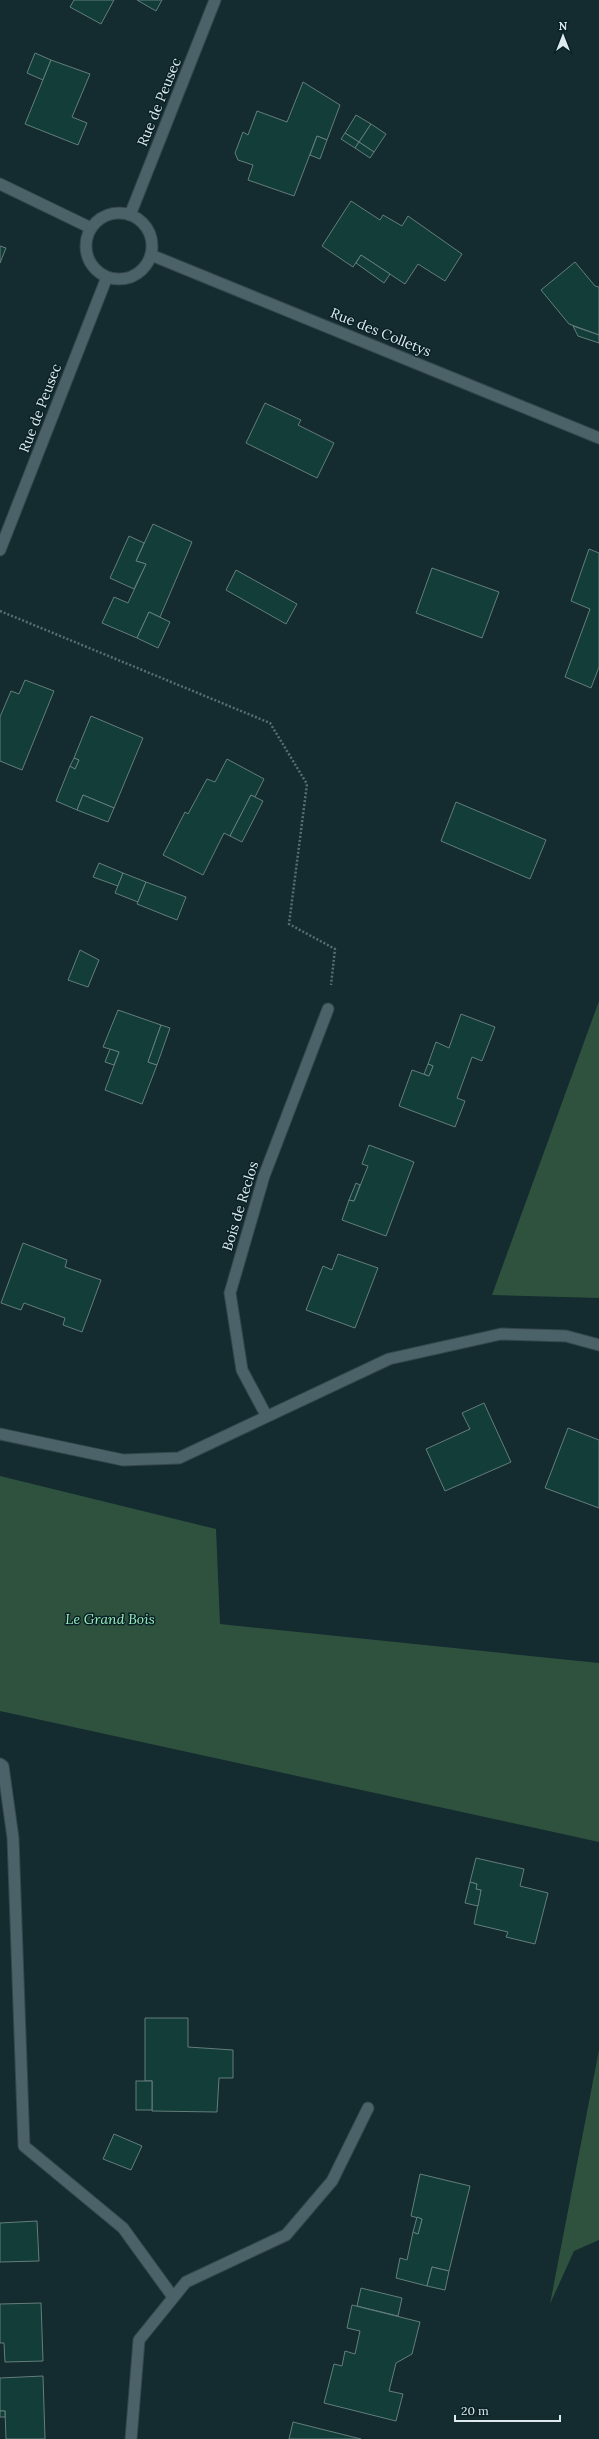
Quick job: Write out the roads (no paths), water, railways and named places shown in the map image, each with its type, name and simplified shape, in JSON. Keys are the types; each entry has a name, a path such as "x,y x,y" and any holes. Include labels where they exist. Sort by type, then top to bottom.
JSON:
{"street":[{"name":"Rue de Peusec","path":"130,215 215,0"},
{"path":"0,184 91,228"},
{"path":"108,215 130,215 139,220 148,231 152,245 151,255 142,269 129,278 107,277 98,273 87,256 86,246 91,228 99,220 108,215"},
{"name":"Rue des Colletys","path":"151,255 599,438"},
{"name":"Rue de Peusec","path":"0,550 107,277"},
{"name":"Bois de Reclos","path":"266,1415 242,1370 230,1293 264,1176 328,1009"},
{"path":"0,1434 123,1460 179,1458 266,1415 389,1359 501,1334 566,1336 599,1345"},
{"path":"0,1764 2,1766 13,1838 24,2146 123,2228 173,2297"},
{"path":"131,2439 139,2340 186,2282 286,2235 332,2181 368,2108"}],"park label":[{"name":"Le Grand Bois","path":"110,1619"}]}
